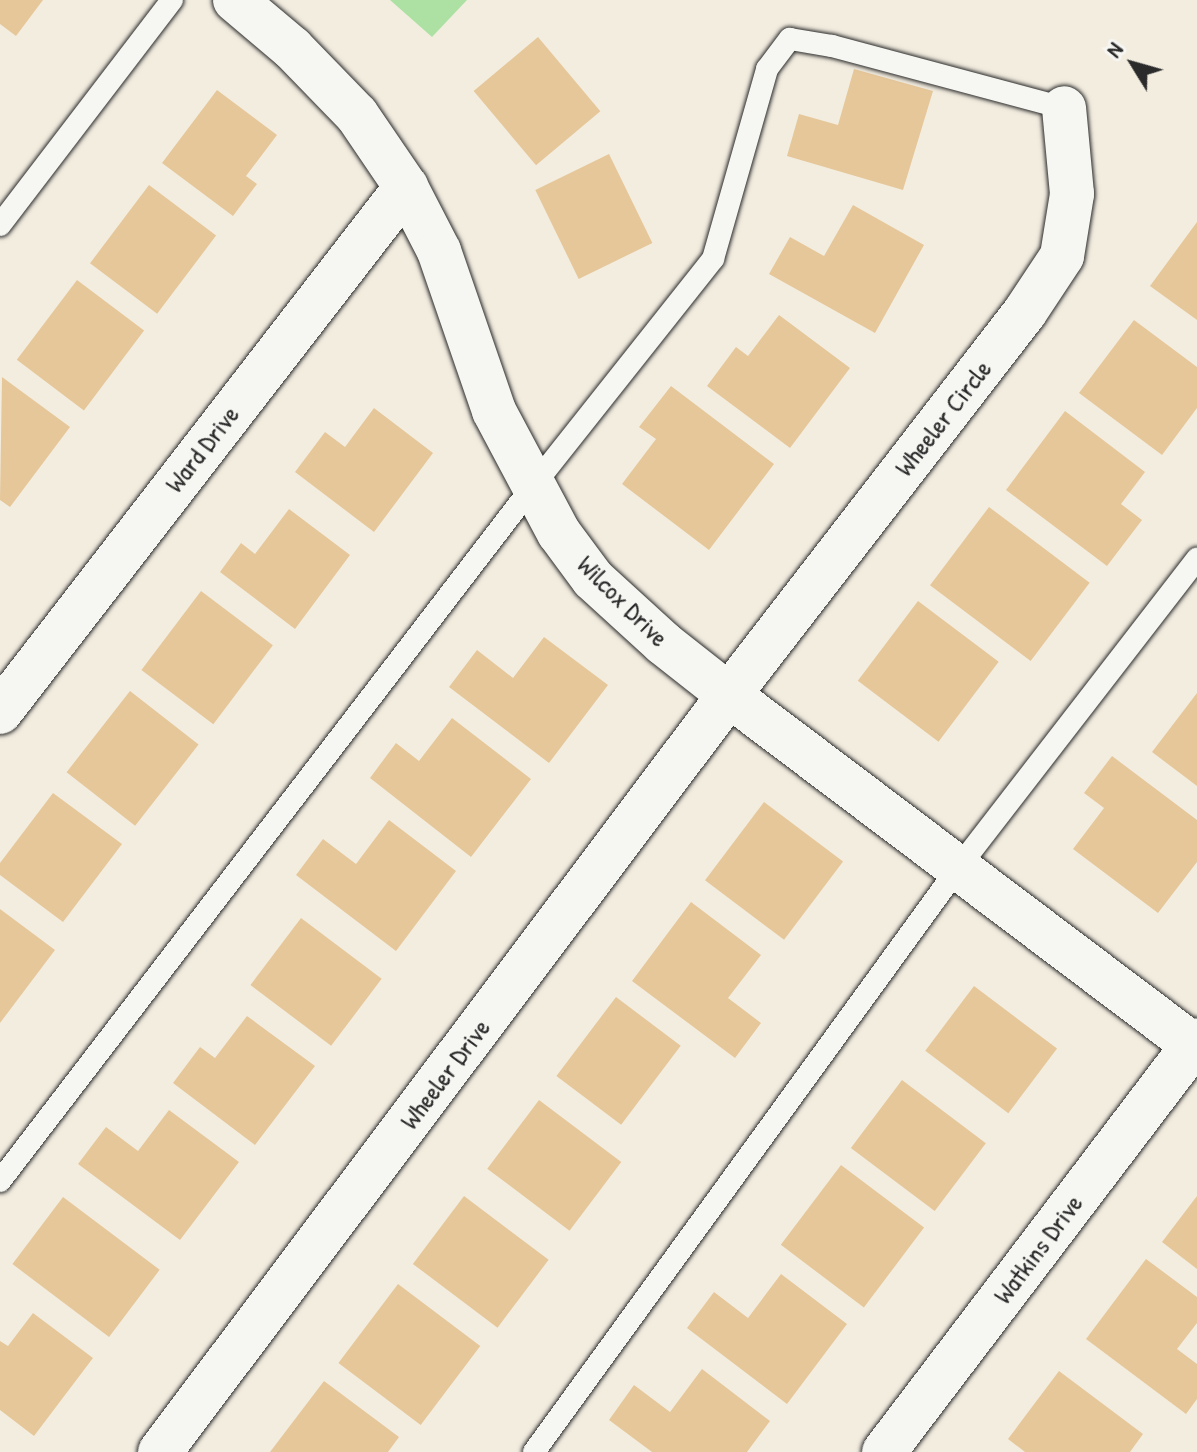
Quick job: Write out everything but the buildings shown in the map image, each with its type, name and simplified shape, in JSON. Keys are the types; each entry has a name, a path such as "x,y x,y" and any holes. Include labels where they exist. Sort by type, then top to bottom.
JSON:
{"street":[{"name":"Wilcox Drive","path":"235,0 292,48 357,115 406,187 439,251 494,411 559,533 593,579 663,643 729,695 1196,1045"},
{"name":"Wheeler Circle","path":"729,695 1025,312 1062,256 1072,194 1064,108"},
{"name":"Ward Drive","path":"0,712 406,187"},
{"name":"Wheeler Drive","path":"160,1452 729,695"},
{"name":"Watkins Drive","path":"884,1452 1196,1045"}],"lane":[{"path":"0,225 172,0"},
{"path":"0,1181 533,486 713,259 767,69 790,39 832,46 1064,108"},
{"path":"534,1452 958,868 1197,559"}],"green space":[{"path":"390,0 467,0 432,37"}]}
